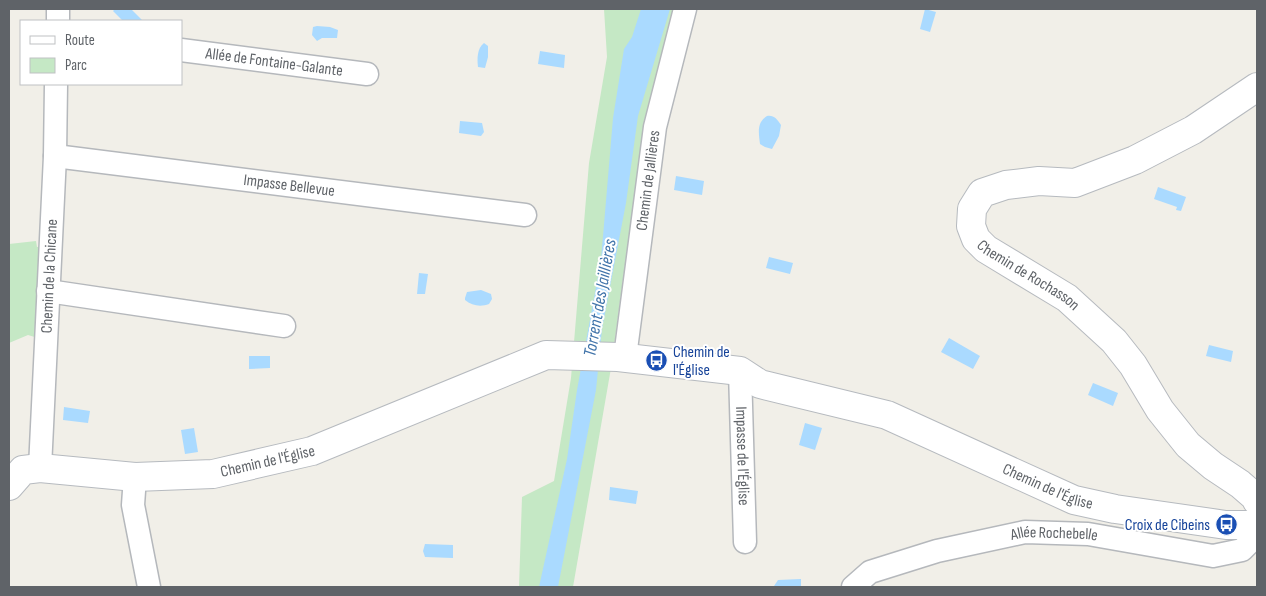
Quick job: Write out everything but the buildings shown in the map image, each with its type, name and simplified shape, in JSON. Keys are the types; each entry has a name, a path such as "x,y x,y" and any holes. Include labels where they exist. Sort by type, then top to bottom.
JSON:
{"street":[{"name":"Chemin de Jallières","path":"619,357 655,127 686,9"},
{"name":"Allée de Fontaine-Galante","path":"182,50 366,74"},
{"name":"Chemin de la Chicane","path":"40,468 55,156 56,85"},
{"name":"Chemin de Rochasson","path":"1257,87 1193,130 1135,160 1075,183 1031,182 1006,185 982,193 972,209 970,226 976,240 986,249 1067,298 1114,341 1133,365 1160,410 1188,445 1212,466 1240,484 1257,500"},
{"name":"Impasse Bellevue","path":"55,156 525,215"},
{"path":"48,291 284,326"},
{"name":"Chemin de l'Église","path":"40,468 135,477 213,474 312,451 546,355 619,357 740,371 760,384 887,415 1074,500 1115,509 1226,525 1254,525 1257,523"},
{"name":"Impasse de l'Église","path":"740,371 745,542"},
{"path":"9,486 23,470 40,468"},
{"path":"135,477 134,505 149,587"},
{"name":"Allée Rochebelle","path":"853,587 870,572 937,550 1026,532 1088,534 1214,556 1242,550 1257,535"}],"green space":[{"path":"604,9 676,9 644,125 611,368 573,587 519,587 522,497 554,481 571,378 589,163 607,57"},
{"path":"36,241 37,247 43,246 38,338 28,335 9,343 9,244"}],"water":[{"path":"115,9 131,9 142,20 122,20 113,11"},
{"name":"Torrent des Jaillières","path":"641,9 670,9 638,116 626,203 602,329 596,390 558,587 539,587 567,459 577,390 601,260 613,118 624,49 632,37"},
{"path":"925,9 936,12 930,32 920,29"},
{"path":"313,27 338,30 337,38 322,38 317,41 312,35"},
{"path":"484,43 488,46 485,68 478,67 479,51"},
{"path":"540,51 565,55 564,68 538,64"},
{"path":"767,116 772,116 781,125 779,136 772,149 760,144 760,125"},
{"path":"460,121 482,123 484,132 481,136 459,133"},
{"path":"676,176 704,181 702,195 674,190"},
{"path":"1158,187 1186,197 1181,211 1176,210 1177,207 1154,199"},
{"path":"769,257 793,263 790,274 766,268"},
{"path":"419,273 428,274 425,294 417,294"},
{"path":"481,290 491,294 492,299 489,304 471,304 465,300 467,292"},
{"path":"949,338 980,356 973,369 941,352"},
{"path":"1209,345 1233,351 1231,362 1206,356"},
{"path":"249,356 270,356 270,368 249,369"},
{"path":"1093,383 1118,393 1113,406 1088,395"},
{"path":"64,407 90,411 88,423 63,420"},
{"path":"805,423 822,428 815,450 799,445"},
{"path":"194,428 198,452 185,454 181,430"},
{"path":"610,487 638,491 636,504 609,500"},
{"path":"425,544 453,545 453,558 425,557 423,551"},
{"path":"801,579 801,587 774,586 778,580"}],"place":[{"name":"Chemin de l'Église","path":"657,361"},
{"name":"Croix de Cibeins","path":"1226,525"}]}
